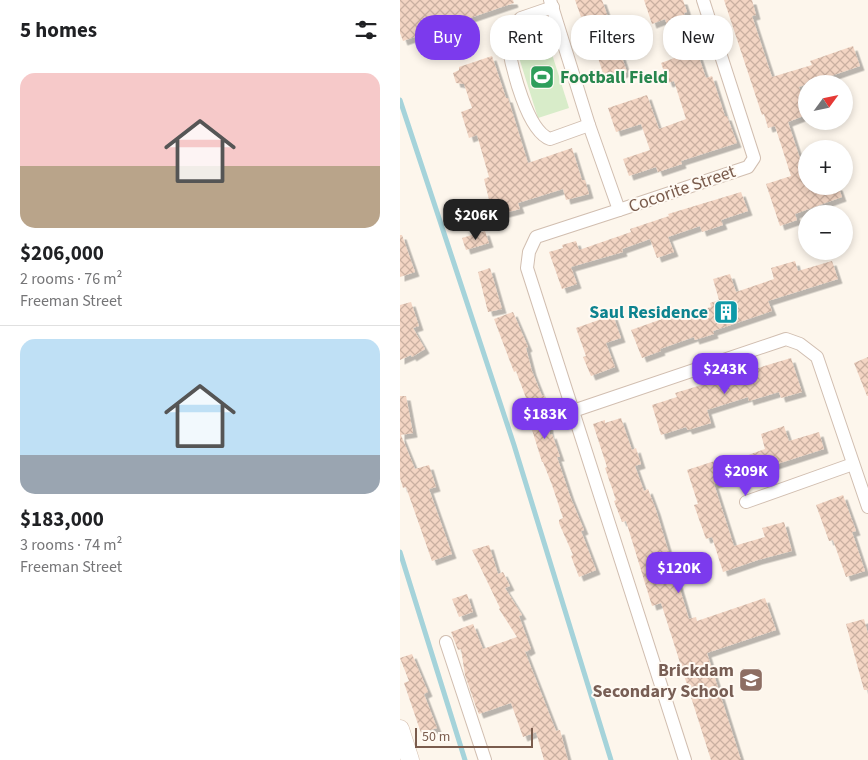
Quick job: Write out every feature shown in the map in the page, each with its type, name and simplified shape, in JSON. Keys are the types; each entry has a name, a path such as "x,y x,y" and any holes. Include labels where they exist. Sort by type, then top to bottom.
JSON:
{"street":[{"name":"Cocorite Street","path":"619,210 748,167 754,158 703,0"},
{"path":"589,125 550,139 544,137 532,121 518,82 508,44 509,30 521,18 551,4 589,125 619,210 536,237 529,252 527,268 685,760"},
{"path":"573,411 786,339 800,344 817,357 868,507"},
{"path":"746,502 853,464"},
{"path":"446,642 485,760"},
{"path":"400,729 410,760"}],"green space":[{"name":"Football Field","path":"520,60 554,60 569,108 538,118"}],"building":[{"path":"400,0 513,0 514,3 479,15 415,15 415,37 403,41 400,33"},
{"path":"575,0 602,0 607,15 580,15"},
{"path":"644,0 683,0 687,12 684,13 685,15 663,15 663,20 653,24 653,15 649,15"},
{"path":"724,0 752,0 756,15 752,16 772,77 812,65 810,61 853,46 860,66 834,75 798,75 798,118 788,122 798,153 798,195 841,195 842,197 820,205 798,205 798,213 795,214 797,220 780,226 766,184 791,176 775,126 768,128 764,114 762,115 733,27 733,15 729,15"},
{"path":"490,57 490,60 493,60 506,98 508,98 528,163 572,148 582,180 585,180 589,194 566,200 563,189 518,203 520,209 493,216 484,179 489,177 477,135 469,138 461,112 472,108 464,84 456,83 453,73 459,70 459,67"},
{"path":"599,60 623,60 627,72 605,79"},
{"path":"669,60 700,60 706,78 712,76 725,116 727,116 737,143 681,161 682,164 658,172 656,167 629,176 623,159 650,150 641,124 616,132 608,108 647,95 659,129 686,119 674,81 668,83 661,63"},
{"path":"741,192 748,211 721,220 723,225 702,232 700,226 668,237 674,252 657,258 650,239 622,249 623,252 571,267 577,284 562,289 549,252 563,248 562,245 576,241 579,250 631,232 630,229 669,216 668,214"},
{"path":"485,231 489,243 466,250 462,238"},
{"path":"400,235 402,235 415,272 400,277"},
{"path":"795,261 798,271 832,261 838,279 768,301 772,311 713,331 714,334 695,340 694,337 660,349 661,351 642,358 631,330 679,313 680,316 711,307 710,303 719,300 713,279 730,274 736,292 774,279 771,268"},
{"path":"490,268 502,309 488,312 478,272"},
{"path":"411,302 419,326 413,328 425,349 412,357 411,355 400,360 400,305"},
{"path":"513,312 528,347 526,348 532,371 542,396 544,395 550,435 552,434 560,457 557,457 584,530 581,531 596,570 579,577 571,556 573,555 559,523 559,520 563,518 552,485 542,462 529,420 526,421 522,398 526,398 494,319"},
{"path":"613,315 621,338 606,343 615,367 591,376 583,357 586,356 576,328"},
{"path":"868,357 868,396 867,396 854,363"},
{"path":"791,358 802,392 781,398 779,392 749,401 748,397 707,410 711,423 688,430 686,427 661,435 652,405 677,397 675,393"},
{"path":"400,396 406,396 413,433 401,435 415,469 429,465 436,487 429,489 452,554 432,561 406,487 403,488 400,478"},
{"path":"621,418 632,450 636,448 641,464 635,466 644,491 648,489 656,510 689,619 696,617 697,621 765,598 776,630 707,653 741,760 711,760 661,603 652,606 626,521 622,522 614,501 616,500 605,468 607,467 593,424 605,420 605,423"},
{"path":"784,426 789,441 819,432 824,449 714,484 734,546 765,537 762,528 784,522 792,551 723,572 712,537 706,539 694,505 698,504 687,470 730,456 732,461 765,449 761,434"},
{"path":"843,495 856,531 852,532 865,571 846,577 833,540 829,541 816,505"},
{"path":"489,545 498,574 503,572 510,586 505,588 522,615 519,616 531,649 526,652 524,649 556,731 560,730 568,760 544,760 536,732 523,737 511,703 479,714 476,707 465,675 461,649 458,650 451,632 473,624 483,649 517,637 499,609 472,550"},
{"path":"467,594 473,612 459,617 452,599"},
{"path":"864,619 868,634 868,690 864,690 846,624"},
{"path":"412,654 428,692 424,694 437,728 421,733 404,683 409,681 400,658"}],"waterway":[{"path":"400,100 514,445 611,760"},
{"path":"400,552 465,760"}],"place":[{"name":"Football Field","path":"542,77"},
{"name":"Saul Residence","path":"726,312"},
{"name":"Brickdam Secondary School","path":"751,680"}]}
